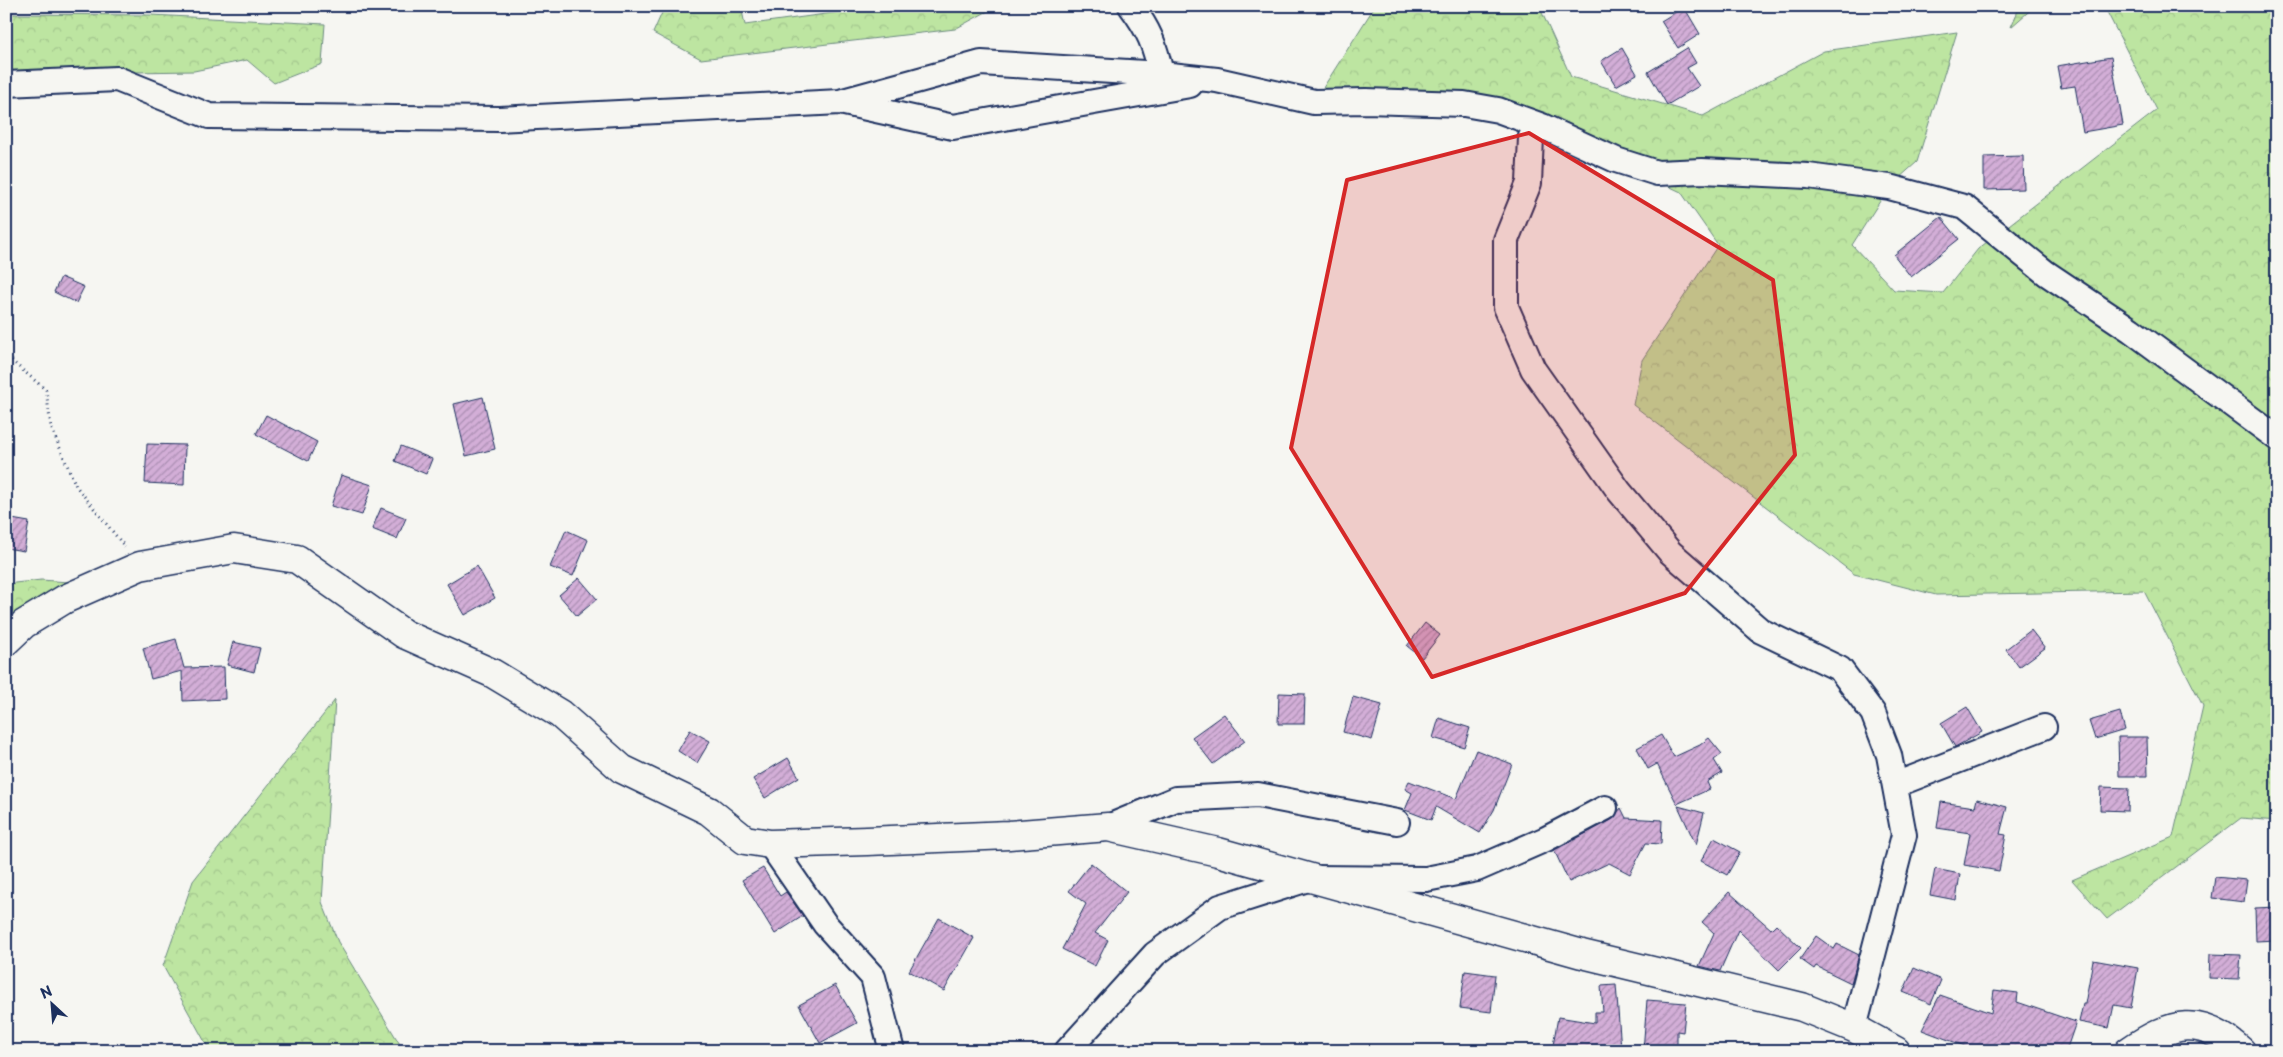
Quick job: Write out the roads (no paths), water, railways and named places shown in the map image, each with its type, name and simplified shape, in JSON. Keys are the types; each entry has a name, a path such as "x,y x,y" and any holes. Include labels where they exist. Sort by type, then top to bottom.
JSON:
{"street":[{"path":"1131,6 1148,28 1161,74"},
{"path":"6,84 117,79 208,116 499,119 840,102 981,63 1161,74 1217,80 1314,102 1366,101 1464,104 1498,110 1542,126 1616,160 1657,172 1808,176 1888,187 1964,207 2046,273 2131,330 2277,438"},
{"path":"840,102 952,128 1217,80"},
{"path":"1542,126 1531,137 1529,183 1506,240 1506,307 1534,369 1619,491 1670,552 1762,631 1840,668 1873,713 1888,755 1904,835 1854,1028"},
{"path":"6,641 24,624 65,599 140,566 234,549 297,559 404,634 492,673 560,714 622,769 709,811 745,840 770,844 1000,836 1108,826 1176,799 1258,795 1397,822"},
{"path":"1895,785 2044,727"},
{"path":"1066,1051 1154,954 1220,908 1311,878 1426,879 1477,869 1546,838 1605,808"},
{"path":"1108,826 1218,852 1582,954 1802,1007 1854,1028 1896,1051"},
{"path":"770,844 825,924 873,977 892,1051"},
{"path":"2129,1051 2180,1026 2205,1027 2222,1036 2241,1051"}]}
